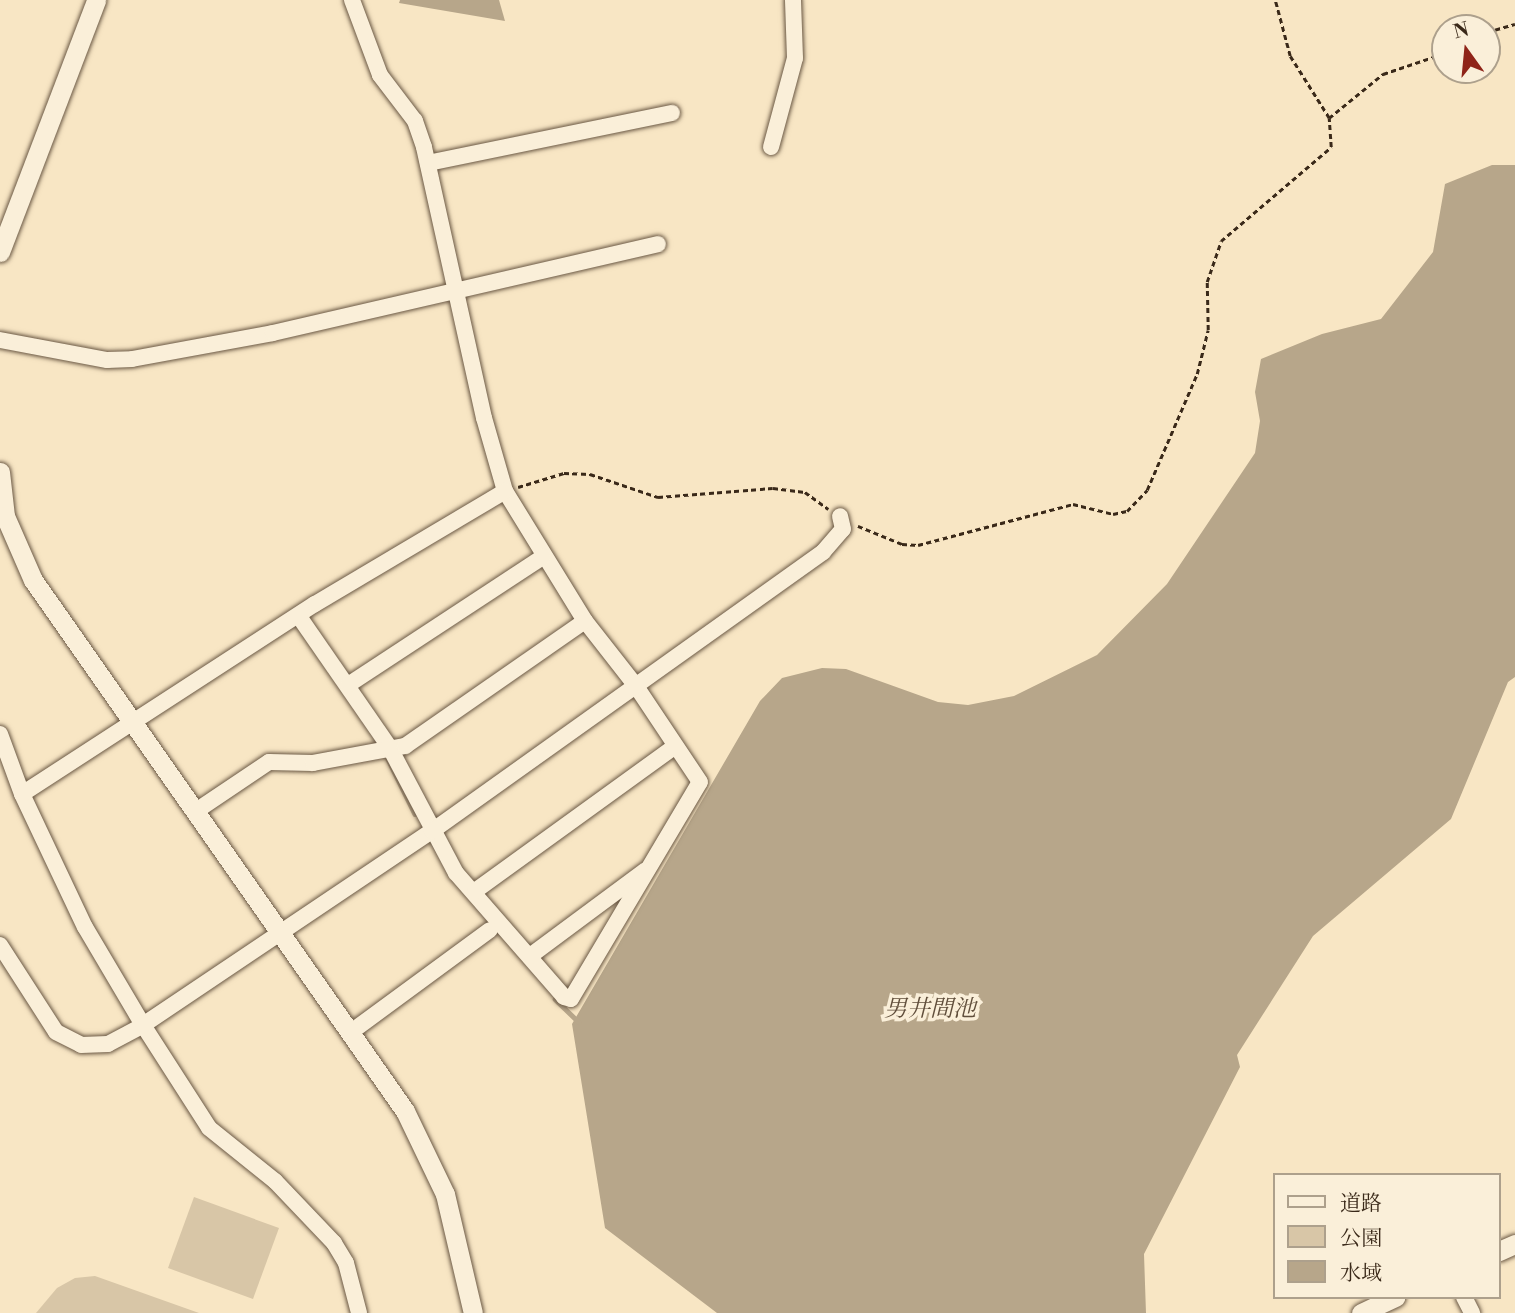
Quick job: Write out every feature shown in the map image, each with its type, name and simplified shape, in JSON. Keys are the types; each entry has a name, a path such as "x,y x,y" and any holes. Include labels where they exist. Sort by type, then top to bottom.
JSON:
{"street":[{"path":"0,252 96,0"},
{"path":"300,618 390,748 456,873 475,891 564,997 571,999 700,782 636,686 585,621 543,557 505,491 428,163 415,121 380,75 352,0"},
{"path":"771,147 795,58 793,0"},
{"path":"428,163 672,113"},
{"path":"0,340 107,360 132,359 239,340 658,244"},
{"path":"0,472 2,513 33,580 134,720 405,1111 430,1159 453,1222 473,1313"},
{"path":"22,794 134,720 300,618 315,604 505,491"},
{"path":"0,945 56,1032 80,1045 108,1044 143,1025 432,831 823,552 843,529 840,516"},
{"path":"348,685 543,557"},
{"path":"196,811 269,762 313,763 405,746 585,621"},
{"path":"0,734 22,794 85,927 143,1025 209,1128 294,1198 334,1243 346,1263 359,1313"},
{"path":"475,891 675,746"},
{"path":"530,957 652,866"},
{"path":"351,1032 490,930"},
{"path":"1361,1313 1392,1299"}],"path":[{"path":"505,491 564,473 590,474 658,497 773,488 805,492 878,537 918,545 1073,503 1113,514 1127,511 1152,482 1197,374 1208,330 1207,282 1221,241 1331,147 1329,118 1290,56 1275,0"},
{"path":"1329,118 1383,74 1431,58"}],"green space":[{"path":"194,1197 279,1228 253,1299 168,1268"},
{"path":"95,1276 199,1313 36,1313 57,1288 75,1278"}],"water":[{"path":"400,0 499,0 505,21 399,3"},
{"name":"男井間池","path":"1492,165 1515,165 1515,677 1508,682 1451,819 1313,936 1237,1055 1240,1067 1144,1254 1146,1313 717,1313 605,1228 572,1024 760,701 782,678 822,668 846,669 938,702 968,705 1014,696 1097,655 1167,584 1255,453 1260,421 1255,392 1261,359 1322,334 1381,319 1433,252 1445,184"}],"waterway":[{"path":"388,759 415,814"},
{"path":"555,999 579,1022"}]}
